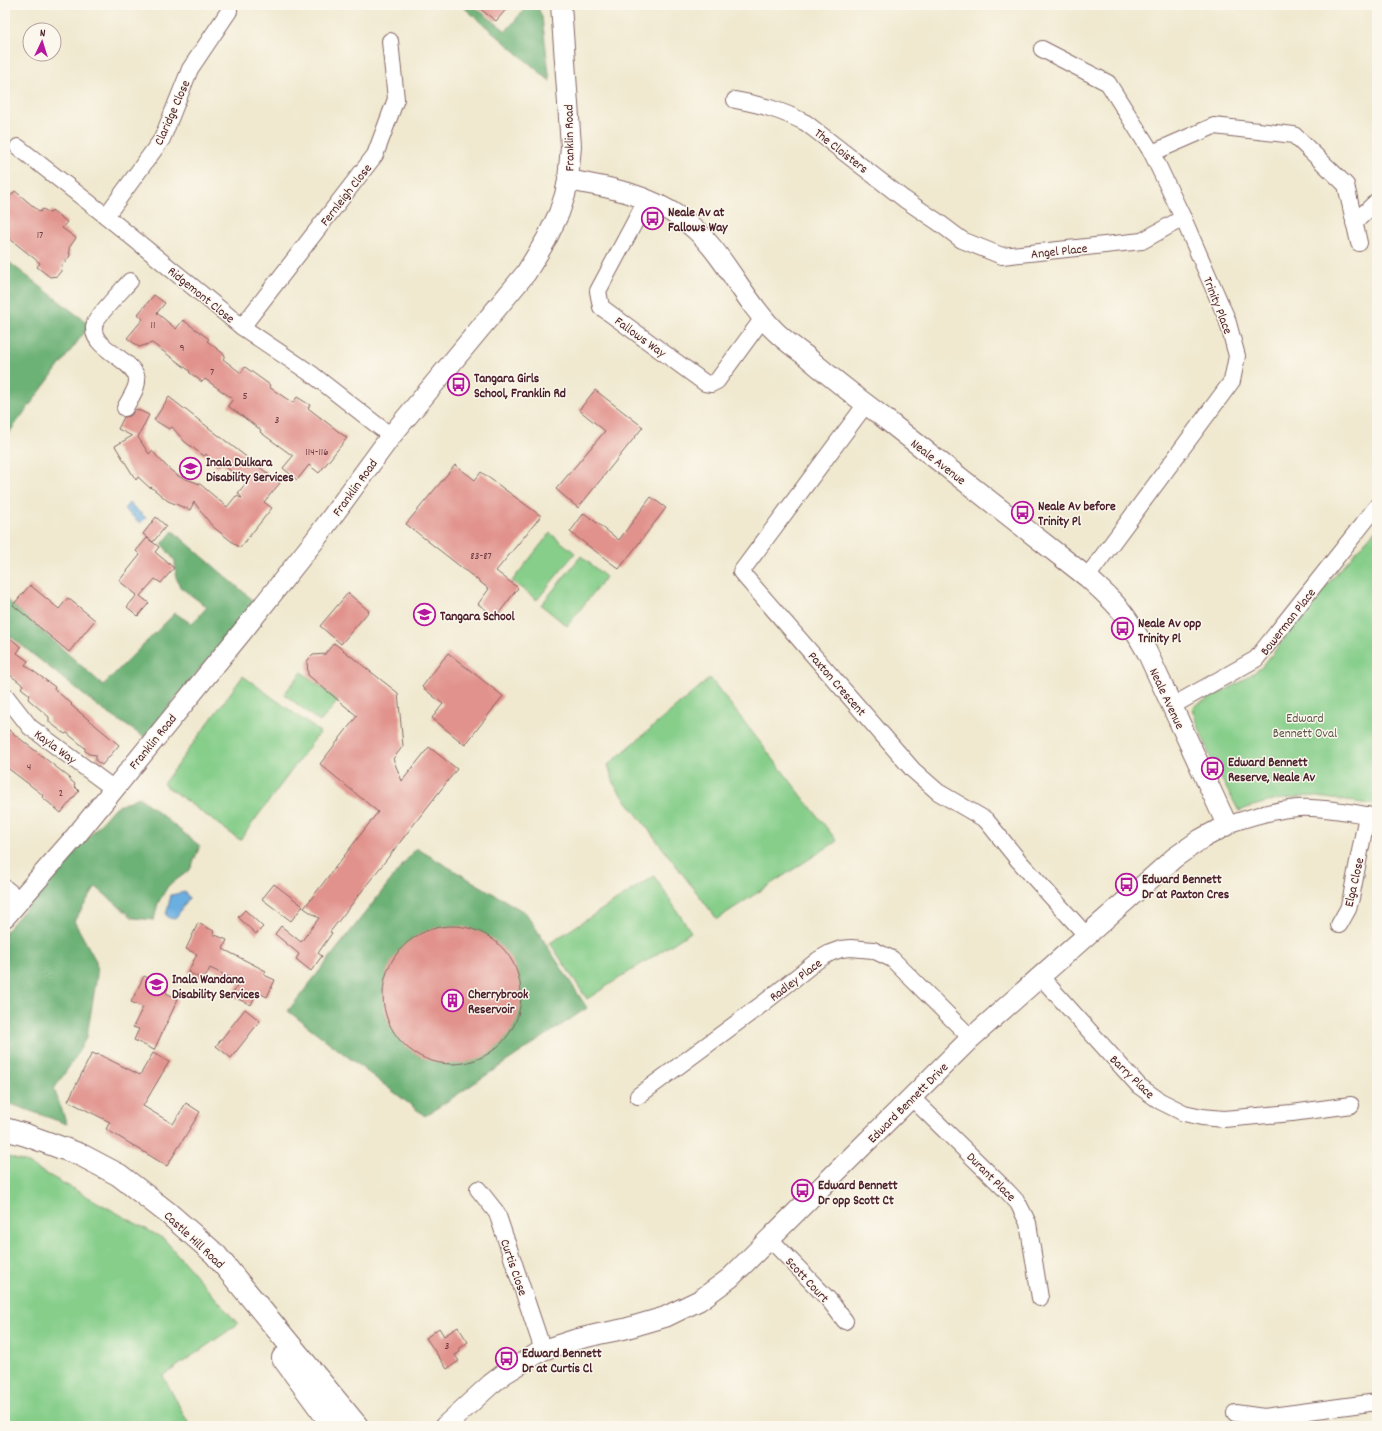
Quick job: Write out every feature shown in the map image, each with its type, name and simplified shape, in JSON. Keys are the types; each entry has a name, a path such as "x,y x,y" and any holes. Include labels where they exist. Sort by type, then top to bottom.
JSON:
{"main road":[{"name":"Castle Hill Road","path":"5,1129 57,1145 94,1162 119,1175 168,1213 215,1254 357,1426"},
{"name":"Castle Hill Road","path":"5,1142 59,1160 115,1187 180,1238 208,1265 246,1309 333,1426"}],"street":[{"name":"Claridge Close","path":"106,216 162,139 190,69 229,11 229,5"},
{"name":"Franklin Road","path":"5,917 12,894 70,843 315,540 390,436 526,272 546,240 559,213 565,195 571,146 561,5"},
{"name":"Fernleigh Close","path":"242,327 376,155 396,99 390,41"},
{"name":"Trinity Place","path":"1042,49 1108,83 1152,153 1183,218 1227,319 1237,356 1232,381 1087,577"},
{"name":"The Cloisters","path":"735,100 765,105 788,113 806,123 904,199 938,222"},
{"path":"1152,153 1214,126 1294,135 1346,185 1359,243"},
{"name":"Ridgemont Close","path":"18,146 242,327 313,375 390,436"},
{"name":"Neale Avenue","path":"568,180 613,188 647,199 664,207 683,220 702,236 763,318 775,331 1087,577 1122,612 1147,652 1228,825"},
{"name":"Fallows Way","path":"647,199 598,291 601,307 705,383 711,384 717,381 763,318"},
{"path":"1354,223 1377,201"},
{"name":"Angel Place","path":"938,222 962,240 1002,256 1142,241 1183,218"},
{"path":"125,408 136,384 136,378 133,371 126,363 116,357 96,338 93,331 95,322 130,281"},
{"name":"Paxton Crescent","path":"866,404 741,572 913,770 938,792 986,820 1019,861 1086,935"},
{"name":"Bowerman Place","path":"1172,706 1256,659 1377,506"},
{"name":"Kayla Way","path":"5,696 30,727 114,789"},
{"name":"Edward Bennett Drive","path":"445,1426 491,1384 543,1350 574,1340 644,1324 665,1317 700,1300 730,1278 971,1038 1174,858 1201,839 1228,825 1246,818 1274,812 1311,808 1372,816"},
{"name":"Elga Close","path":"1339,925 1348,909 1372,816"},
{"name":"Radley Place","path":"638,1096 765,1002 818,960 841,949 851,948 873,950 892,959 971,1038"},
{"name":"Barry Place","path":"1040,976 1139,1086 1160,1101 1184,1112 1202,1117 1224,1119 1292,1113 1351,1105"},
{"name":"Durant Place","path":"912,1098 1018,1203 1028,1223 1040,1298"},
{"name":"Curtis Close","path":"478,1190 497,1213 543,1350"},
{"name":"Scott Court","path":"770,1239 829,1300 845,1321"},
{"path":"1235,1413 1264,1417 1377,1402"}],"green space":[{"path":"461,5 472,5 506,31 528,5 537,5 542,17 550,81"},
{"path":"5,259 90,325 5,438"},
{"name":"Edward Bennett Oval","path":"1377,528 1377,805 1310,796 1275,800 1239,811 1212,762 1192,709 1196,705 1239,683 1262,667 1336,574"},
{"path":"173,531 255,602 144,737 100,708 5,632 5,598 103,685 175,613 192,624 207,607 180,587 176,577 175,561 162,544"},
{"path":"550,533 575,553 537,600 512,581"},
{"path":"581,556 606,577 567,626 541,605"},
{"path":"302,672 338,701 320,722 284,694"},
{"path":"243,676 320,732 240,840 163,784"},
{"path":"710,678 837,841 717,919 615,786 608,765"},
{"path":"139,797 200,846 190,870 168,886 158,903 154,920 133,918 96,887 74,921 96,961 97,975 87,1036 75,1058 54,1089 67,1124 5,1102 5,932 114,808"},
{"path":"416,848 526,913 587,1008 425,1116 288,1011"},
{"path":"654,876 691,932 587,999 550,943"},
{"path":"5,1156 25,1162 164,1239 238,1324 163,1376 190,1426 5,1426"}],"water":[{"path":"129,503 146,518 140,523 124,509"},
{"path":"185,892 189,898 175,919 169,918 166,915 171,895"}],"building":[{"path":"475,5 510,5 496,21"},
{"path":"15,191 40,212 43,209 50,213 52,210 67,222 62,228 76,238 69,248 70,256 62,265 61,271 57,276 50,277 37,267 40,263 5,235 5,203"},
{"path":"154,295 165,303 157,313 176,329 183,320 209,339 207,341 225,355 223,359 241,373 245,367 270,385 269,387 293,403 297,397 310,405 308,408 347,438 319,473 309,465 297,480 283,468 293,456 228,406 233,399 205,379 202,382 189,372 190,371 152,343 139,347 127,338 143,319 138,314"},
{"path":"595,390 643,427 578,508 556,489 605,431 579,410"},
{"path":"169,397 280,483 264,502 272,508 240,548 212,526 194,502 190,510 168,501 138,477 136,480 115,446 132,436 118,429 124,417 130,416 136,409 149,415 138,437 149,454 152,451 178,476 200,484 227,507 236,496 242,498 238,493 246,483 222,464 217,468 206,454 204,456 185,442 172,427 169,429 154,420"},
{"path":"455,465 475,480 481,472 541,516 496,571 518,588 496,617 478,604 489,589 406,524"},
{"path":"651,497 666,508 619,569 570,532 584,513 619,540"},
{"path":"156,517 166,526 153,542 143,534"},
{"path":"147,538 159,547 155,552 174,568 161,583 155,579 140,596 149,603 138,616 127,607 137,595 119,581 140,555 136,551"},
{"path":"30,585 59,609 68,598 95,620 69,652 13,605"},
{"path":"348,593 369,611 341,644 320,626"},
{"path":"10,638 21,647 17,653 28,661 25,665 55,687 54,689 72,704 71,705 119,745 102,765 96,761 96,755 89,754 85,751 85,748 67,733 65,734 49,722 49,717 28,699 30,695 21,688 23,685 5,671 5,644"},
{"path":"334,643 398,693 403,746 393,759 402,781 429,747 457,769 330,932 332,933 318,953 322,956 311,971 296,959 299,954 275,934 281,926 301,942 319,918 304,908 378,812 320,764 357,716 308,675 307,661 313,655 325,654"},
{"path":"448,653 503,696 465,745 432,718 443,704 422,687"},
{"path":"5,727 70,778 69,779 75,784 74,786 79,791 61,813 42,797 43,795 5,766"},
{"path":"274,884 303,906 291,921 262,899"},
{"path":"245,910 263,927 256,934 238,917"},
{"path":"198,923 214,931 213,934 227,940 223,949 266,971 264,975 275,980 267,997 257,992 251,1005 232,996 239,982 210,968 204,980 188,972 197,954 186,949"},
{"name":"Cherrybrook Reservoir","path":"452,926 472,929 484,934 501,946 513,963 518,975 521,995 518,1015 513,1027 501,1044 484,1056 472,1061 452,1064 432,1061 420,1056 403,1044 391,1027 386,1015 383,995 386,975 391,963 403,946 420,934 432,929"},
{"path":"144,976 168,987 166,993 178,999 154,1050 134,1040 139,1029 133,1027 143,1007 131,1002"},
{"path":"245,1009 260,1021 231,1058 216,1046"},
{"path":"92,1053 98,1054 140,1075 153,1053 169,1062 143,1106 173,1124 186,1103 200,1112 167,1166 106,1129 110,1122 68,1101"},
{"path":"458,1327 468,1342 459,1349 460,1352 455,1355 459,1361 447,1369 426,1338 439,1328 444,1336"}],"place":[{"name":"Neale Av at Fallows Way","path":"653,218"},
{"name":"Tangara Girls School, Franklin Rd","path":"458,384"},
{"name":"Inala Dulkara Disability Services","path":"190,468"},
{"name":"Neale Av before Trinity Pl","path":"1022,512"},
{"name":"Tangara School","path":"425,615"},
{"name":"Neale Av opp Trinity Pl","path":"1122,629"},
{"name":"Edward Bennett Reserve, Neale Av","path":"1212,768"},
{"name":"Edward Bennett Dr at Paxton Cres","path":"1126,885"},
{"name":"Inala Wandana Disability Services","path":"157,985"},
{"name":"Cherrybrook Reservoir","path":"452,1000"},
{"name":"Edward Bennett Dr opp Scott Ct","path":"802,1191"},
{"name":"Edward Bennett Dr at Curtis Cl","path":"507,1359"}]}
